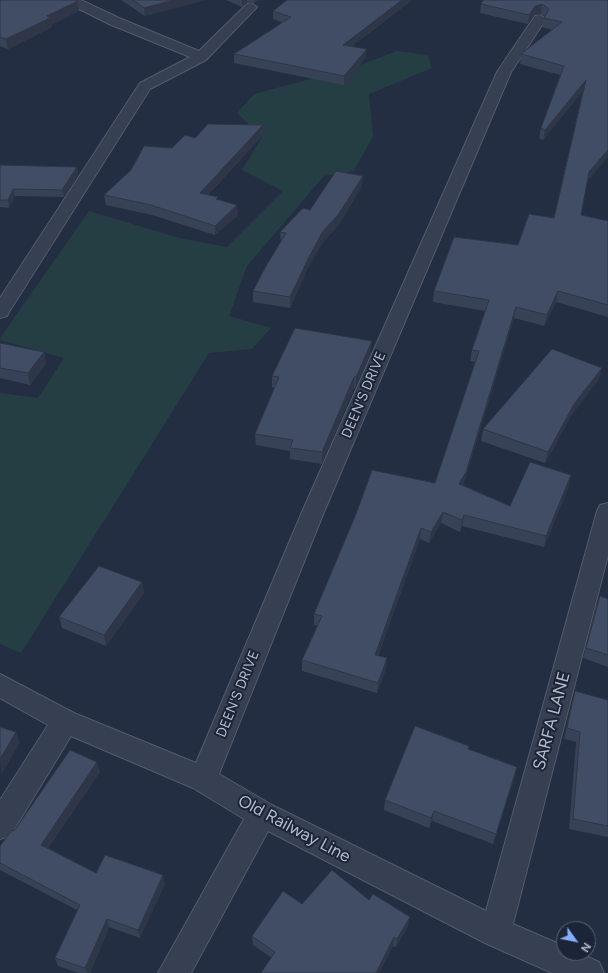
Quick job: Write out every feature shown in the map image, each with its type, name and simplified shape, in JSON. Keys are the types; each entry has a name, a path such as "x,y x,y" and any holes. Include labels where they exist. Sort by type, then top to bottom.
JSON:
{"street":[{"path":"70,0 114,21 201,57"},
{"path":"0,312 145,86 201,57 252,7"},
{"name":"DEEN'S DRIVE","path":"203,779 316,505 504,72 540,19"},
{"name":"SARFA LANE","path":"496,932 608,511"},
{"name":"Old Railway Line","path":"0,685 65,721 203,779 262,814 496,932 588,973"},
{"path":"0,826 65,721"},
{"path":"174,973 262,814"}],"green space":[{"path":"397,51 428,55 432,68 369,94 373,136 354,171 324,176 247,266 229,316 271,328 252,349 209,353 21,653 0,644 0,393 38,398 64,358 0,340 0,338 89,211 179,238 227,247 283,191 242,170 262,137 237,113 254,94 355,67"}],"building":[{"path":"0,0 78,1 47,16 50,18 6,39 0,37"},
{"path":"133,0 174,0 144,8"},
{"path":"287,0 402,0 343,45 367,49 344,76 234,54 291,17 273,11"},
{"path":"483,0 608,0 608,150 589,172 581,215 608,221 608,305 558,291 547,315 516,307 466,472 459,484 510,506 530,462 571,475 546,536 464,515 462,520 443,512 431,532 421,528 375,655 387,658 378,683 302,660 322,616 314,614 356,514 372,470 435,483 479,351 472,350 489,300 434,291 454,237 518,245 529,214 554,218 586,80 545,130 541,128 564,66 521,54 562,22 544,18 549,9 542,4 535,6 529,15 481,4"},
{"path":"208,124 263,125 200,193 218,197 216,199 237,205 215,226 151,205 104,195 131,170 144,146 172,148 185,135 195,138"},
{"path":"0,165 77,167 62,190 13,189 8,200 0,200"},
{"path":"336,171 363,176 338,215 323,231 290,297 253,291 286,233 280,232 303,208 310,210"},
{"path":"295,328 372,341 356,377 354,377 322,452 290,448 293,440 255,434 279,377 272,376"},
{"path":"0,343 44,352 28,373 0,368"},
{"path":"552,349 602,368 574,404 548,452 483,429"},
{"path":"99,566 142,582 104,635 59,617"},
{"path":"600,596 608,599 608,655 586,648"},
{"path":"575,691 608,700 608,826 573,819 580,732 567,728"},
{"path":"415,726 469,746 468,749 517,767 496,834 434,811 431,818 385,800"},
{"path":"0,727 16,732 0,759"},
{"path":"70,750 97,762 41,845 96,873 105,855 163,875 138,930 107,919 85,968 55,958 80,905 0,863 0,846 12,830 14,831"},
{"path":"332,870 369,900 373,894 410,917 397,939 394,937 376,973 261,973 275,952 252,936 283,891 302,904"}]}
